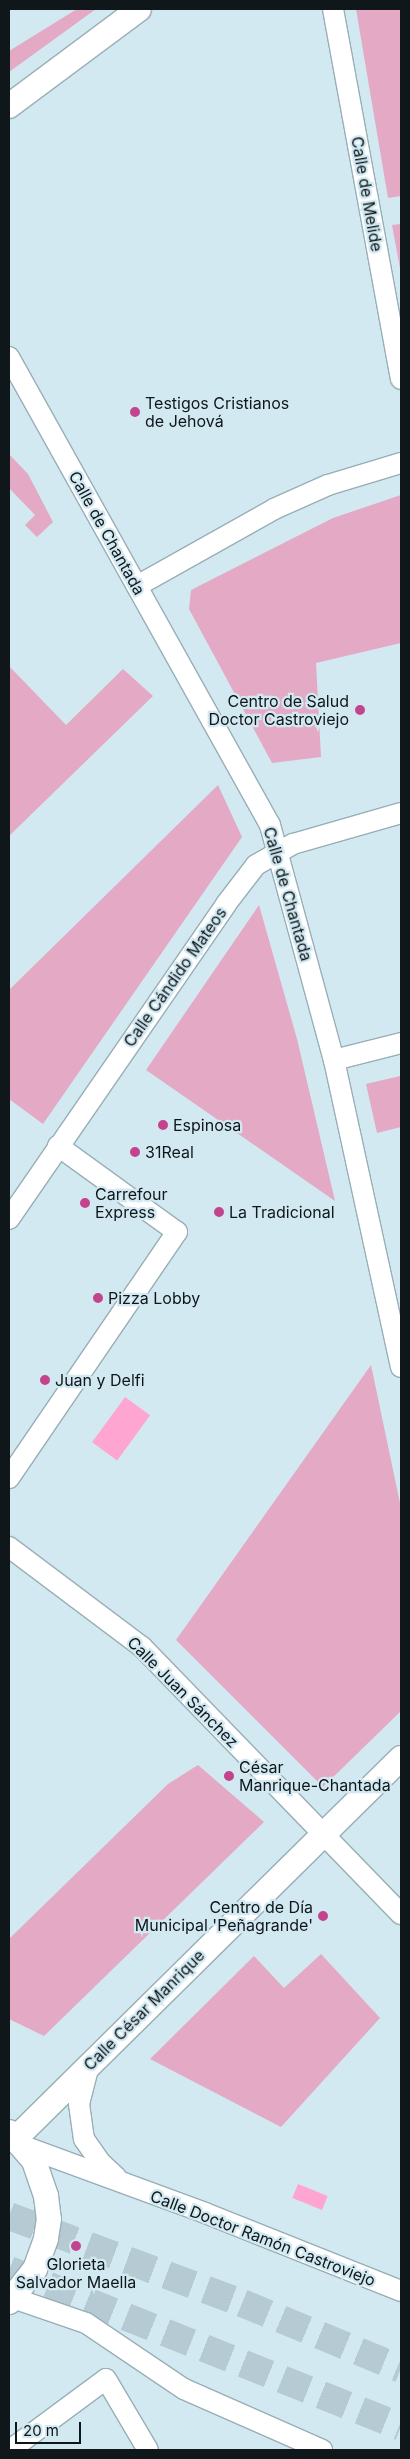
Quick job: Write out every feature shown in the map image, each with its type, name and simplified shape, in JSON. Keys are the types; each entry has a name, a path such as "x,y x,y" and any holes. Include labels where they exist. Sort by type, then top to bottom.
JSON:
{"street":[{"path":"9,106 139,9"},
{"name":"Calle de Melide","path":"333,9 401,379"},
{"name":"Calle de Chantada","path":"9,357 270,825 394,1290 401,1367"},
{"path":"137,586 274,508 328,485 401,463"},
{"name":"Calle Cándido Mateos","path":"9,1219 226,904 256,866 278,850 401,813"},
{"path":"334,1060 401,1043"},
{"path":"9,1478 177,1232 58,1146"},
{"name":"Calle Juan Sánchez","path":"9,1547 142,1647 401,1914"},
{"name":"Calle César Manrique","path":"16,2139 322,1833 401,1758"},
{"name":"Calle Doctor Ramón Castroviejo","path":"90,2064 79,2104 84,2138 101,2163 125,2186"},
{"path":"16,2139 41,2178 48,2219 42,2255 25,2284 11,2300 86,2323 184,2389 322,2450"},
{"name":"Calle Doctor Ramón Castroviejo","path":"16,2139 125,2186 206,2213 401,2291"},
{"path":"10,2450 106,2379 148,2450"}],"shaded area":[{"path":"77,9 96,9 9,72 9,51"},
{"path":"356,9 401,9 401,196 388,198"},
{"path":"401,224 401,274 392,225"},
{"path":"9,454 28,474 53,522 37,537 25,525 35,515 9,488"},
{"path":"401,495 401,643 316,663 321,757 272,763 189,609 191,590 333,518"},
{"path":"9,666 66,725 123,669 153,696 9,836"},
{"path":"218,785 242,837 43,1124 9,1099 9,990"},
{"path":"259,905 297,1039 335,1201 146,1070"},
{"path":"400,1076 401,1127 377,1133 366,1084"},
{"path":"371,1365 401,1508 401,1711 323,1787 176,1640"},
{"path":"125,1397 150,1415 117,1461 92,1442"},
{"path":"198,1765 264,1822 44,2036 9,2019 9,1939 168,1784"},
{"path":"321,1954 380,2018 281,2127 150,2059 254,1956 284,1988"},
{"path":"298,2184 328,2196 322,2210 292,2198"}],"tunnel":[{"path":"9,2216 242,2303 401,2369"},
{"path":"9,2270 401,2427"}],"place":[{"name":"Testigos Cristianos de Jehová","path":"135,412"},
{"name":"Centro de Salud Doctor Castroviejo","path":"360,710"},
{"name":"Espinosa","path":"163,1125"},
{"name":"31Real","path":"135,1152"},
{"name":"Carrefour Express","path":"85,1203"},
{"name":"La Tradicional","path":"219,1212"},
{"name":"Pizza Lobby","path":"98,1298"},
{"name":"Juan y Delfi","path":"45,1380"},
{"name":"César Manrique-Chantada","path":"229,1776"},
{"name":"Centro de Día Municipal 'Peñagrande'","path":"323,1916"},
{"name":"Glorieta Salvador Maella","path":"76,2246"}]}
